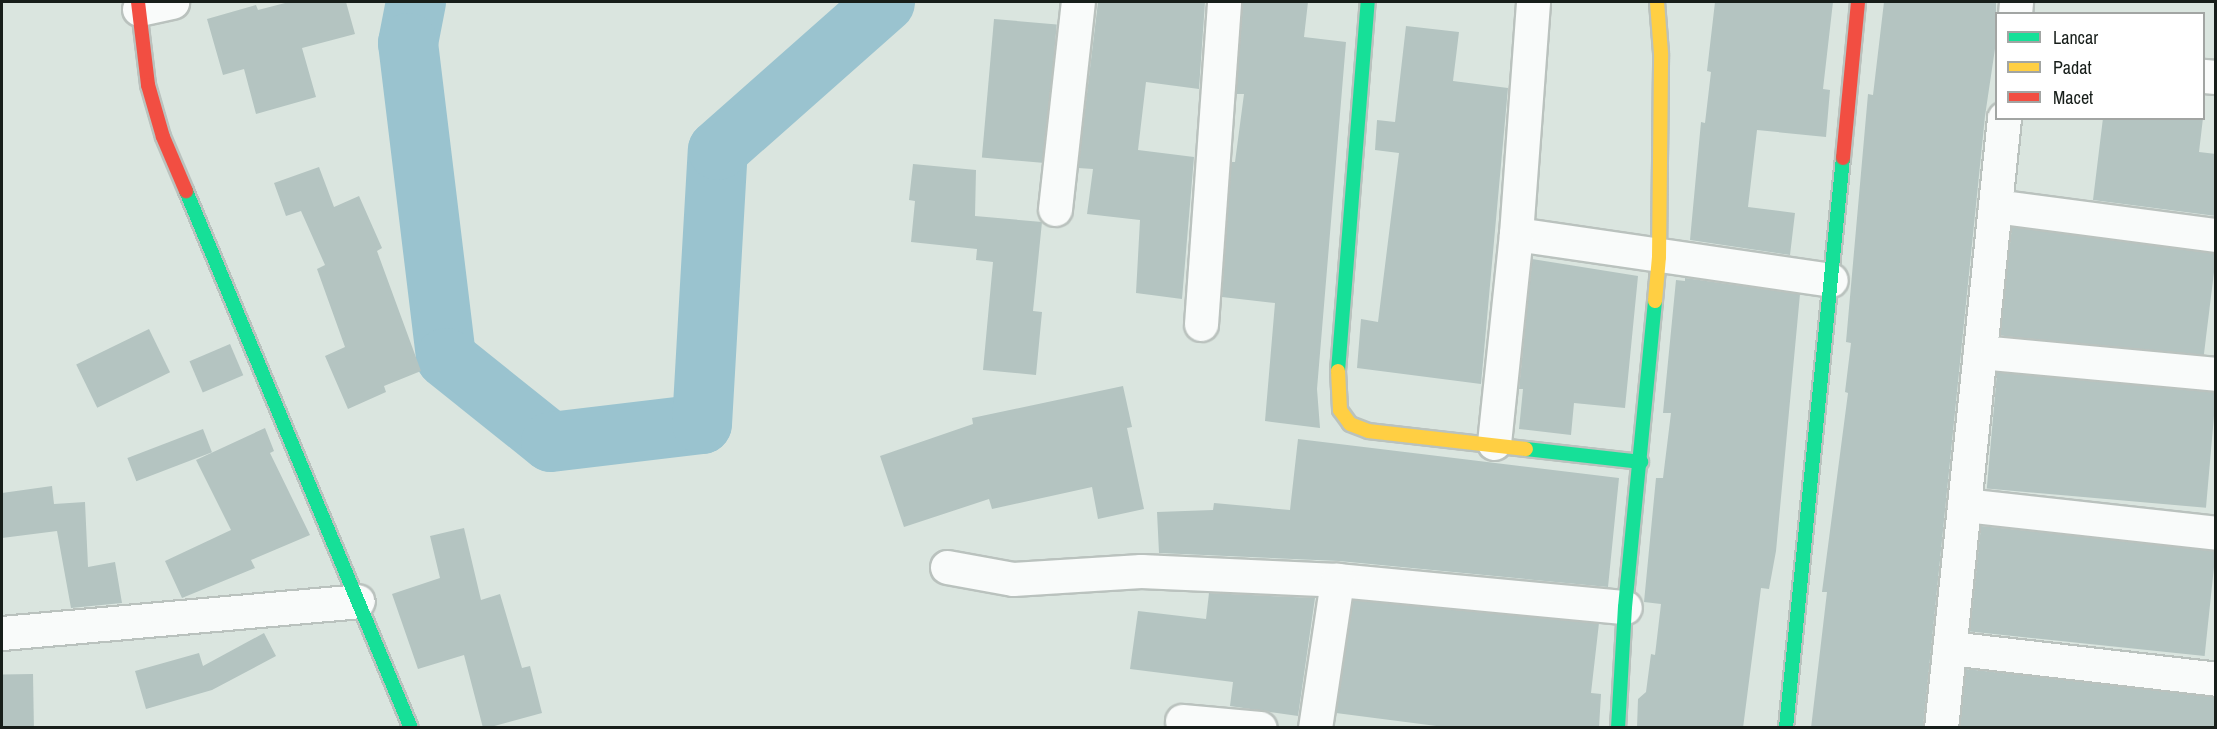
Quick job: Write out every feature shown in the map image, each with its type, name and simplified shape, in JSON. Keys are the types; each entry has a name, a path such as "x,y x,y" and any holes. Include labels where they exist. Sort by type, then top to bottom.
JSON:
{"street":[{"path":"172,2 138,5 148,85 163,137 411,728"},
{"path":"1055,208 1078,2"},
{"path":"1200,324 1224,2"},
{"path":"1368,2 1336,391 1340,410 1350,424 1368,431 1494,443 1641,462"},
{"path":"1494,443 1516,234 1533,2"},
{"path":"1618,728 1625,607 1641,462 1659,258 1661,53 1657,2"},
{"path":"1786,728 1858,2"},
{"path":"1941,728 2004,120"},
{"path":"1995,206 2216,236"},
{"path":"1516,234 1659,258 1830,280"},
{"path":"1980,352 2216,374"},
{"path":"1964,506 2216,533"},
{"path":"946,567 1013,579 1141,571 1337,580 1625,607"},
{"path":"1315,728 1337,580"},
{"path":"2,633 358,601"},
{"path":"1950,648 2216,679"},
{"path":"1182,721 1260,728"}],"building":[{"path":"289,2 346,2 355,34 302,48 316,97 256,114 244,69 223,75 207,19 256,5 258,10"},
{"path":"1098,2 1205,2 1199,89 1146,82 1138,150 1194,157 1182,299 1136,293 1140,220 1087,214 1093,169 1078,168"},
{"path":"1242,2 1308,2 1304,37 1346,42 1317,389 1320,428 1265,421 1275,303 1222,297 1231,162 1235,162 1244,94 1236,94"},
{"path":"1715,2 1833,2 1823,89 1830,90 1826,137 1757,130 1748,207 1795,213 1790,255 1690,240 1701,122 1705,123 1711,72 1707,71"},
{"path":"1884,2 1996,2 1995,49 1985,116 1923,728 1811,728 1827,592 1822,592 1848,393 1845,392 1851,343 1846,342 1868,94 1873,95"},
{"path":"994,19 1057,24 1045,163 982,157"},
{"path":"1406,26 1459,32 1453,81 1508,88 1481,384 1357,368 1361,319 1378,322 1399,153 1375,150 1377,120 1395,122"},
{"path":"2103,120 2203,120 2199,152 2216,154 2216,216 2093,200"},
{"path":"913,164 976,170 975,216 1042,222 1033,311 1042,312 1036,375 983,370 993,262 976,260 977,249 911,242 915,201 909,200"},
{"path":"319,167 334,207 359,196 382,248 377,251 421,371 384,386 386,392 348,409 325,356 345,347 317,269 325,265 301,211 286,216 274,183"},
{"path":"2012,227 2216,252 2203,360 1999,335"},
{"path":"1532,259 1638,276 1625,408 1574,403 1571,435 1519,429 1523,389 1519,389"},
{"path":"1685,278 1800,294 1776,551 1769,589 1761,588 1743,728 1637,728 1638,699 1646,692 1651,654 1655,655 1661,604 1644,602 1656,478 1663,478 1671,413 1663,413 1676,280 1685,281"},
{"path":"149,329 170,372 97,408 76,365"},
{"path":"230,344 243,375 203,392 189,361"},
{"path":"1997,372 2216,391 2206,508 1987,489"},
{"path":"1123,386 1132,427 1127,428 1144,509 1098,519 1092,487 992,509 989,499 904,527 880,456 973,424 972,418"},
{"path":"265,428 274,451 270,453 310,535 251,560 255,568 182,598 165,561 231,530 196,460"},
{"path":"203,429 212,452 136,481 127,458"},
{"path":"1298,439 1619,478 1608,587 1339,561 1159,553 1157,512 1213,510 1214,503 1290,510"},
{"path":"52,486 54,504 85,502 88,567 115,562 122,603 71,608 57,531 2,538 2,493"},
{"path":"1981,526 2216,551 2205,656 1970,631"},
{"path":"464,528 481,600 500,594 522,668 530,666 542,713 487,728 483,728 464,655 418,669 392,594 440,578 430,536"},
{"path":"1209,593 1315,598 1298,716 1230,706 1233,682 1130,669 1138,611 1206,619"},
{"path":"1353,600 1599,623 1591,693 1601,694 1599,728 1452,728 1336,713"},
{"path":"264,633 276,656 212,690 146,709 135,671 199,653 203,666"},
{"path":"1966,669 2216,697 2216,728 1960,728"},
{"path":"33,674 34,728 3,728 2,675"}],"waterway":[{"path":"416,2 408,43 446,358 551,442 702,424 718,150 885,2"}],"traffic: fast":[{"path":"1338,371 1368,2"},
{"path":"1786,728 1843,158"},
{"path":"186,191 411,728"},
{"path":"1618,728 1625,607 1655,301"},
{"path":"1526,449 1641,462"}],"traffic: slow":[{"path":"1655,301 1659,257 1661,53 1657,2"},
{"path":"1338,371 1340,410 1350,424 1368,431 1526,449"}],"traffic: jam":[{"path":"138,2 148,85 163,137 186,191"},
{"path":"1843,158 1858,2"}]}
